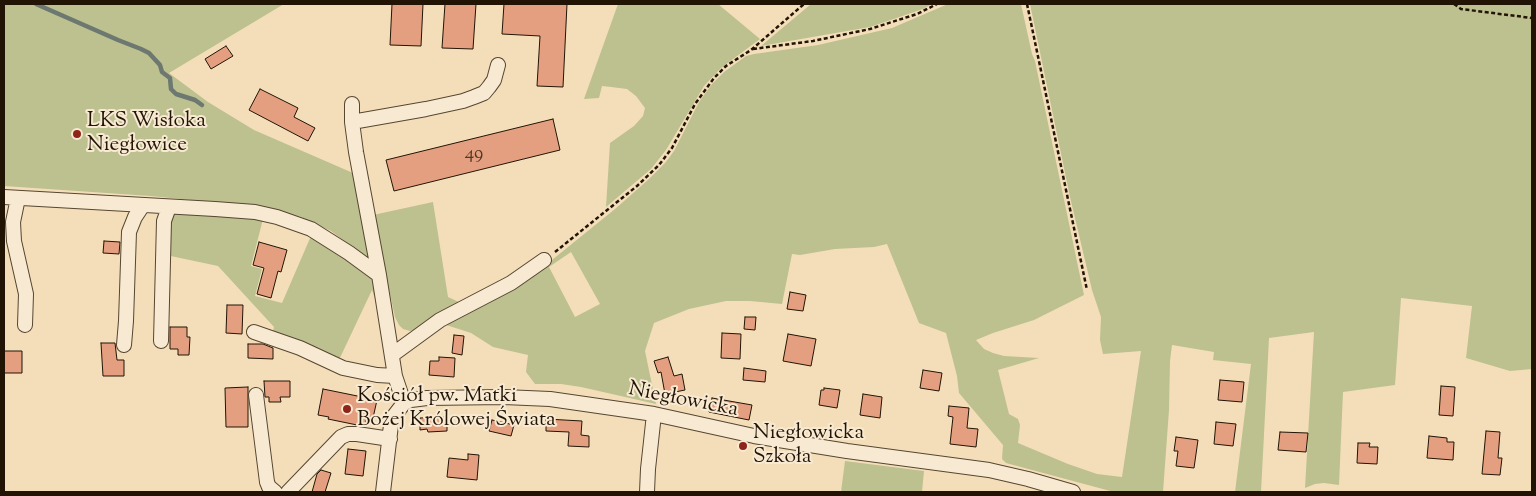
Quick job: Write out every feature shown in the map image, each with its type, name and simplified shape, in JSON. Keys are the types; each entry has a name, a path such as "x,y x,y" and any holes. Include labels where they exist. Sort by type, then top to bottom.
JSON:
{"street":[{"path":"352,122 426,109 474,97 484,93 489,87 497,72 498,65"},
{"path":"352,104 356,152 379,275 395,376 404,404 394,416 391,425 383,492"},
{"path":"4,196 255,212 296,223 326,238 379,275"},
{"path":"18,198 13,222 14,241 26,294 25,325"},
{"path":"124,346 129,232 135,216 143,205"},
{"path":"161,342 164,221 169,206"},
{"path":"392,355 440,320 511,283 544,260"},
{"path":"254,332 300,348 343,368 377,375 395,376"},
{"path":"256,395 267,482 270,489 275,492"},
{"name":"Niegłowicka","path":"404,404 412,400 427,398 504,397 550,399 654,414 754,436 847,452 989,470 1028,478 1073,492"},
{"path":"647,492 654,414"},
{"path":"288,492 341,437 348,434 357,434 390,439"}],"path":[{"path":"544,260 637,186 659,165 672,148 695,104 714,78 726,66 751,50 804,4"},
{"path":"751,50 870,30 917,14 937,4"},
{"path":"1027,4 1087,290"},
{"path":"1454,4 1461,9 1532,18"}],"green space":[{"path":"4,4 284,4 169,73 208,102 254,130 353,173 373,263 331,231 301,217 263,207 150,196 4,186"},
{"path":"618,4 718,4 760,39 721,68 704,86 666,150 651,169 606,207 610,143 634,126 643,116 645,108 636,96 627,89 602,86 599,98 584,99"},
{"path":"811,4 932,4 923,9 870,27 761,46"},
{"path":"948,4 1021,4 1035,61 1084,295 1034,320 976,340 984,349 993,353 1004,356 1039,358 998,370 1009,414 1018,419 1020,425 1018,443 1097,474 1122,477 1141,351 1103,354 1100,340 1101,317 1092,290 1070,197 1030,4 1532,4 1532,369 1510,371 1466,358 1472,306 1401,298 1395,385 1343,392 1339,485 1324,483 1305,488 1314,332 1269,338 1261,492 1235,492 1251,364 1213,360 1214,352 1172,345 1163,492 1114,492 1006,463 1002,459 1003,445 959,393 957,376 946,333 919,323 887,244 874,247 835,249 800,255 792,254 782,304 726,301 689,309 654,323 645,351 656,404 581,387 561,384 535,384 526,372 528,355 493,347 471,333 443,324 547,264 649,179 674,151 699,102 712,84 724,72 746,56 818,45 892,28","holes":["571,252 600,304 575,317 549,267"]},
{"path":"433,202 448,297 461,303 417,330 410,331 403,329 395,317 373,215"},
{"path":"174,213 263,219 251,266 262,269 255,296 282,303 311,236 361,267 373,282 375,299 372,290 338,362 272,335 274,327 218,266 166,255 167,225"},
{"path":"845,461 924,471 922,492 841,492"}],"building":[{"path":"392,4 423,4 421,46 390,45"},
{"path":"445,4 476,4 473,49 442,48"},
{"path":"504,4 567,4 563,87 537,86 540,36 502,34"},
{"path":"226,46 233,56 211,69 205,59"},
{"path":"260,89 298,108 294,117 315,128 308,141 249,110"},
{"path":"553,119 560,150 394,191 386,160"},
{"path":"104,241 120,242 119,254 103,253"},
{"path":"259,242 287,250 281,272 278,271 271,298 257,294 264,268 253,265"},
{"path":"790,292 806,295 803,311 787,309"},
{"path":"227,305 243,305 242,334 226,333"},
{"path":"745,317 756,317 755,330 744,329"},
{"path":"170,327 187,327 187,337 190,337 189,355 178,355 178,349 170,349"},
{"path":"722,333 741,334 740,359 721,358"},
{"path":"788,334 816,339 811,366 783,361"},
{"path":"454,335 464,336 462,355 452,353"},
{"path":"101,343 115,343 117,360 124,360 124,376 103,376"},
{"path":"248,344 263,344 273,348 273,359 248,358"},
{"path":"4,351 22,351 22,373 4,373"},
{"path":"439,357 455,358 454,377 429,375 430,361 439,361"},
{"path":"668,357 674,376 682,374 685,390 665,394 661,372 658,373 654,361"},
{"path":"744,368 766,371 765,382 743,380"},
{"path":"923,370 942,373 939,391 920,388"},
{"path":"1220,380 1244,382 1242,402 1218,400"},
{"path":"264,381 290,381 290,397 280,397 281,402 269,402 269,397 265,397"},
{"path":"1441,386 1455,387 1453,416 1439,415"},
{"path":"248,387 248,427 226,427 225,388"},
{"path":"824,388 840,390 837,408 819,405 821,390 824,390"},
{"name":"Kościół pw. Matki Bożej Królowej Świata","path":"323,389 377,400 373,418 367,416 365,425 362,426 318,415"},
{"path":"863,394 882,397 880,418 860,415"},
{"path":"712,398 752,405 749,420 709,412"},
{"path":"949,406 969,408 967,428 978,429 976,447 950,444 953,417 948,416"},
{"path":"447,417 447,431 428,432 427,429 420,430 420,418"},
{"path":"546,419 582,421 581,435 589,436 589,447 568,446 569,432 546,431"},
{"path":"492,420 514,425 511,436 489,431"},
{"path":"1216,422 1236,424 1233,446 1214,444"},
{"path":"1486,431 1500,432 1498,458 1502,458 1500,475 1482,474"},
{"path":"1280,432 1308,433 1306,452 1278,450"},
{"path":"1429,436 1447,438 1447,442 1454,442 1453,460 1427,458"},
{"path":"1176,437 1198,440 1194,468 1176,466 1178,451 1174,451"},
{"path":"1358,443 1370,443 1369,447 1378,447 1377,464 1357,463"},
{"path":"348,449 366,451 363,476 345,474"},
{"path":"468,454 479,455 477,480 447,477 449,458 468,460"},
{"path":"321,470 331,473 325,492 312,492 317,474"}],"waterway":[{"path":"36,4 149,53 160,65 162,72 170,78 171,89 176,94 195,100 202,105"}],"place":[{"name":"LKS Wisłoka Niegłowice","path":"77,134"},
{"name":"Kościół pw. Matki Bożej Królowej Świata","path":"347,409"},
{"name":"Niegłowicka Szkoła","path":"743,446"}]}
